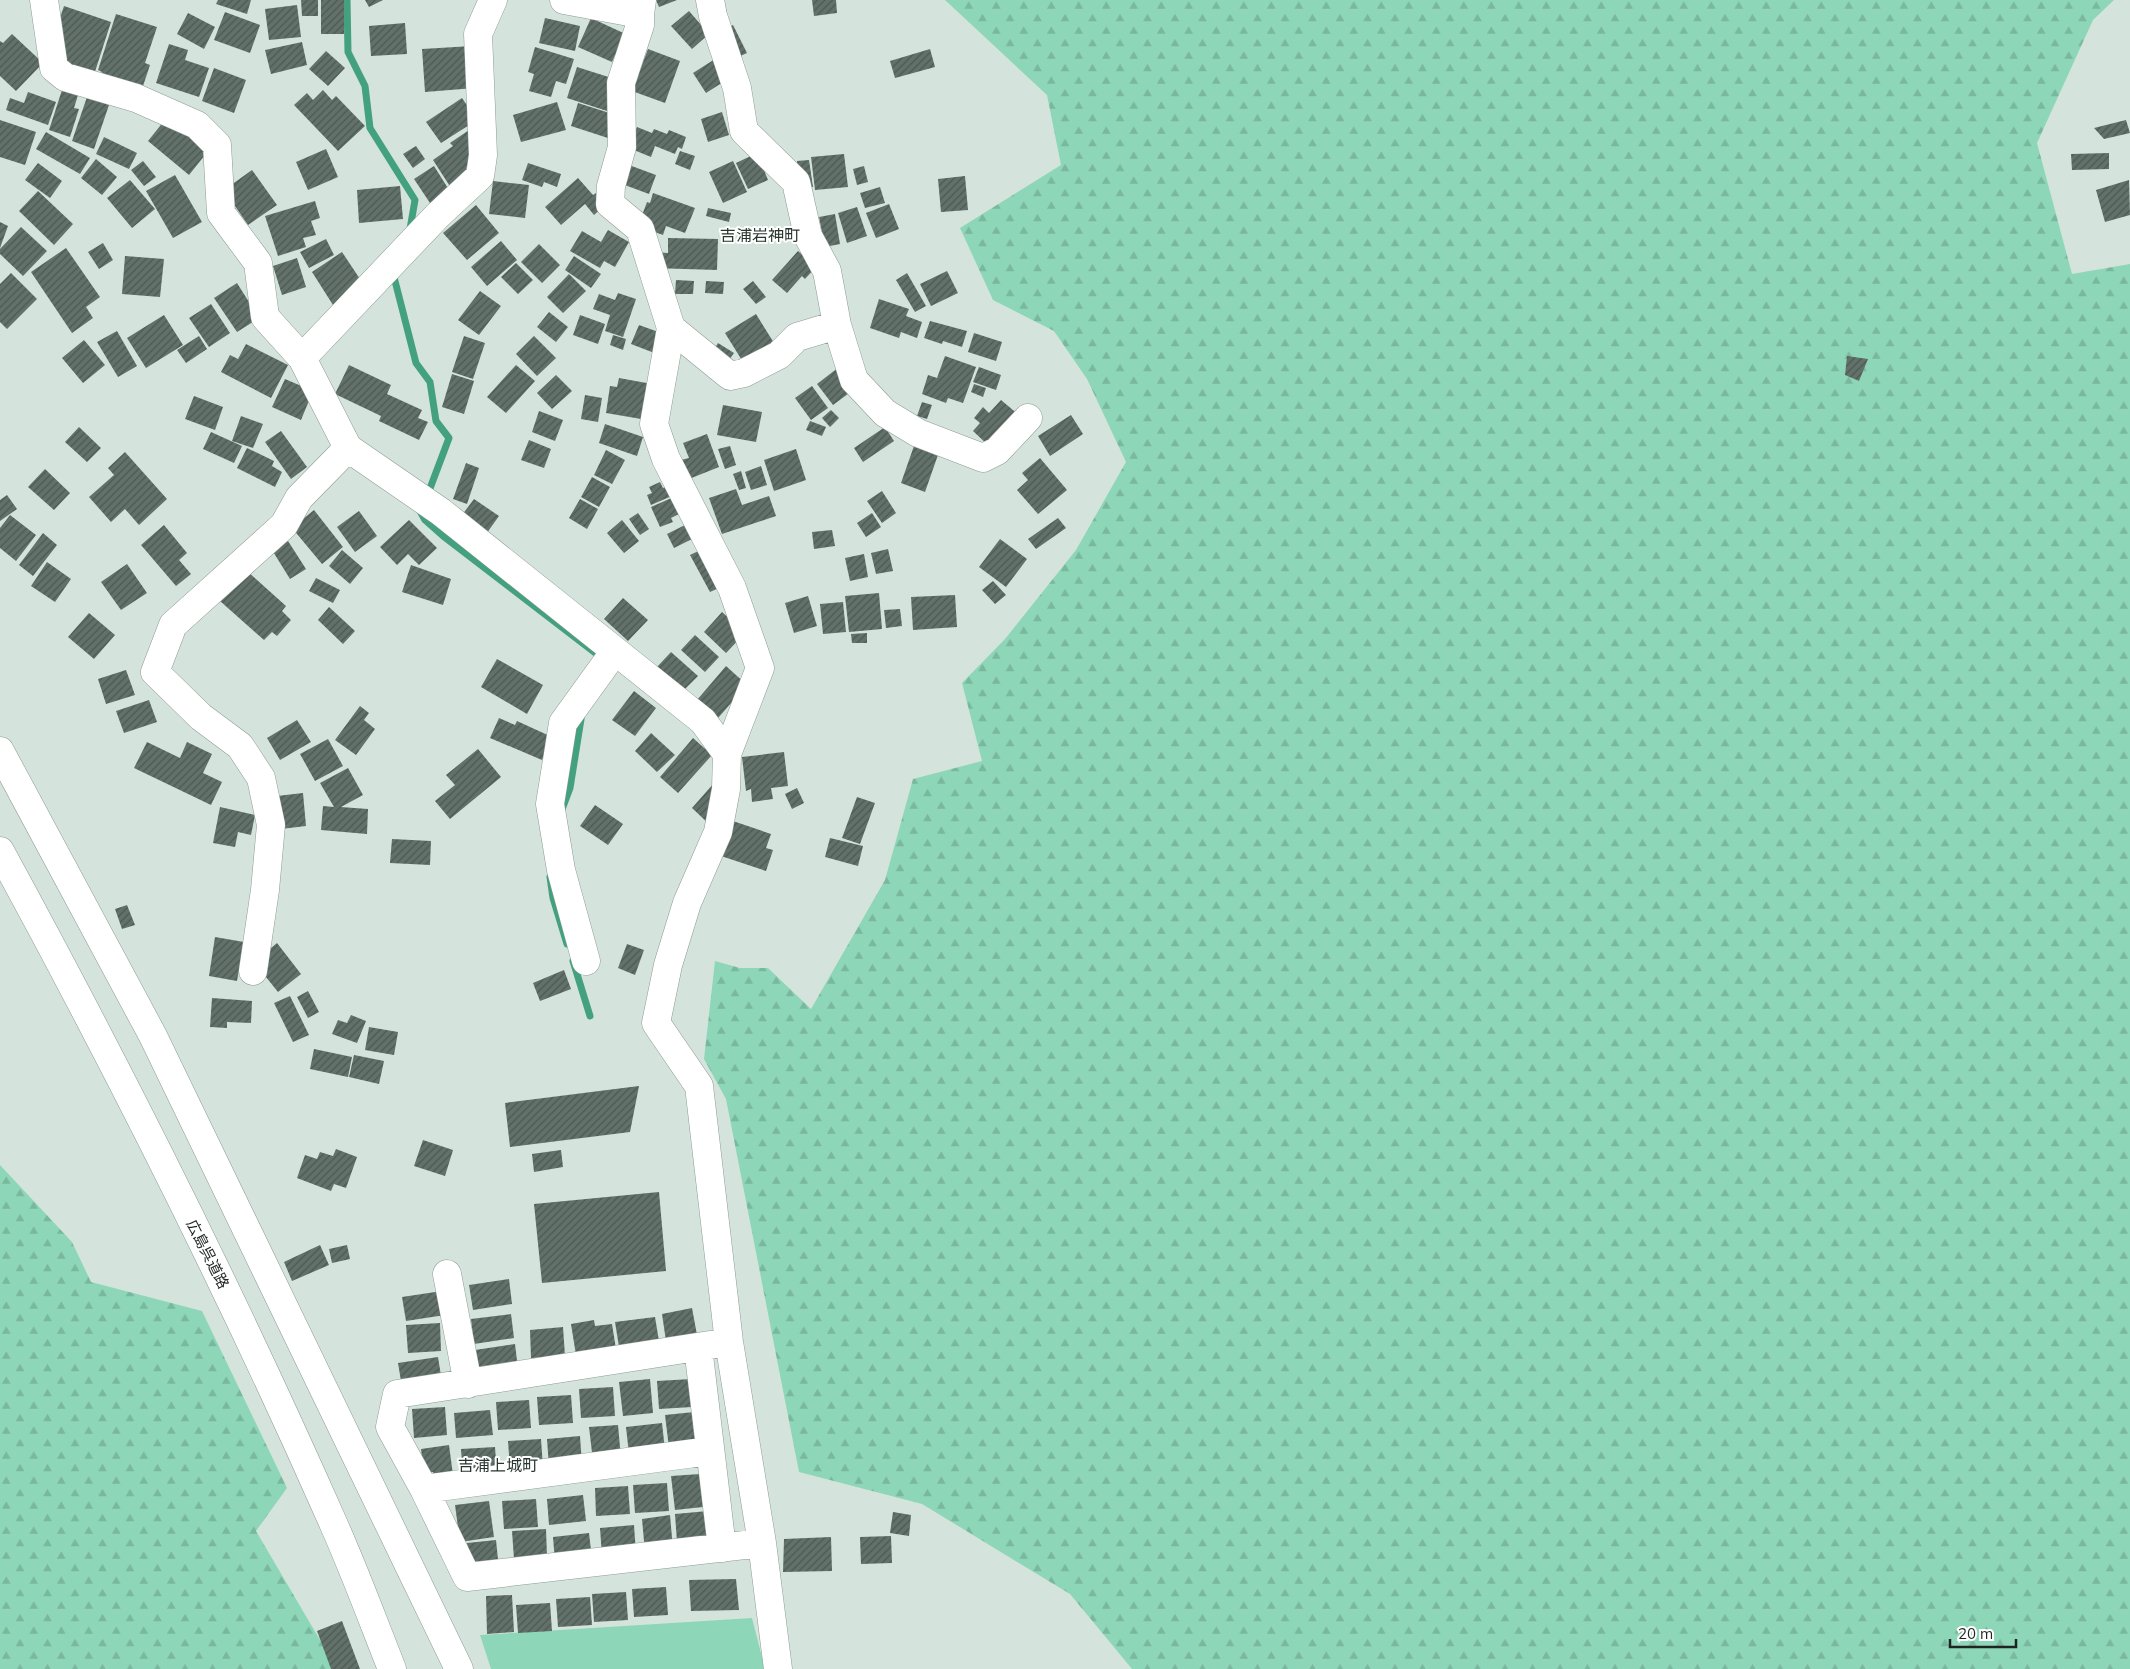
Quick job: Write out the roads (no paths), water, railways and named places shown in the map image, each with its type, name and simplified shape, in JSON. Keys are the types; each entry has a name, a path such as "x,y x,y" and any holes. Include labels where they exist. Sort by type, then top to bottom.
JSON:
{"main road":[{"path":"44,0 54,68 65,77 136,98 197,125 217,145 221,212 258,264 266,317 302,358 348,448 441,512 703,721 727,754"},
{"path":"302,358 437,216 480,176 483,155 478,34 493,0"},
{"path":"564,0 641,7 640,25 621,83 622,147 612,186 610,204 640,229 671,328 654,424 666,459 732,588 760,668 727,754 726,789 718,832 686,903 668,965 656,1023 699,1086 729,1342 762,1542 778,1669"},
{"path":"710,0 713,16 737,88 744,131 796,182 808,236 827,271 837,326 854,380 885,413 918,433 984,458 997,451 1028,418"},
{"path":"671,328 730,376 744,373 779,355 797,337 837,326"},
{"path":"253,971 265,890 271,825 261,778 240,746 201,717 156,672 173,625 284,525 299,498 348,448"},
{"path":"586,961 561,870 550,804 563,723 615,651"},
{"path":"0,751 153,1036 459,1669"},
{"name":"広島呉道路","path":"0,851 78,993 237,1313 335,1527 392,1669"},
{"path":"447,1274 468,1384"},
{"path":"729,1342 397,1394 390,1427 424,1489 467,1577 762,1542"},
{"path":"698,1347 722,1548"},
{"path":"424,1489 710,1450"}],"waterway":[{"path":"347,0 348,52 365,86 370,128 415,200 410,229"},
{"path":"395,273 394,277 416,363 430,382 436,421 449,438 429,491"},
{"path":"420,511 425,520 443,536 598,655"},
{"path":"561,812 570,788 582,713"},
{"path":"550,877 553,898 567,944"},
{"path":"573,961 590,1016"}],"district":[{"name":"吉浦岩神町","path":"760,235"},
{"name":"吉浦上城町","path":"498,1465"}]}
